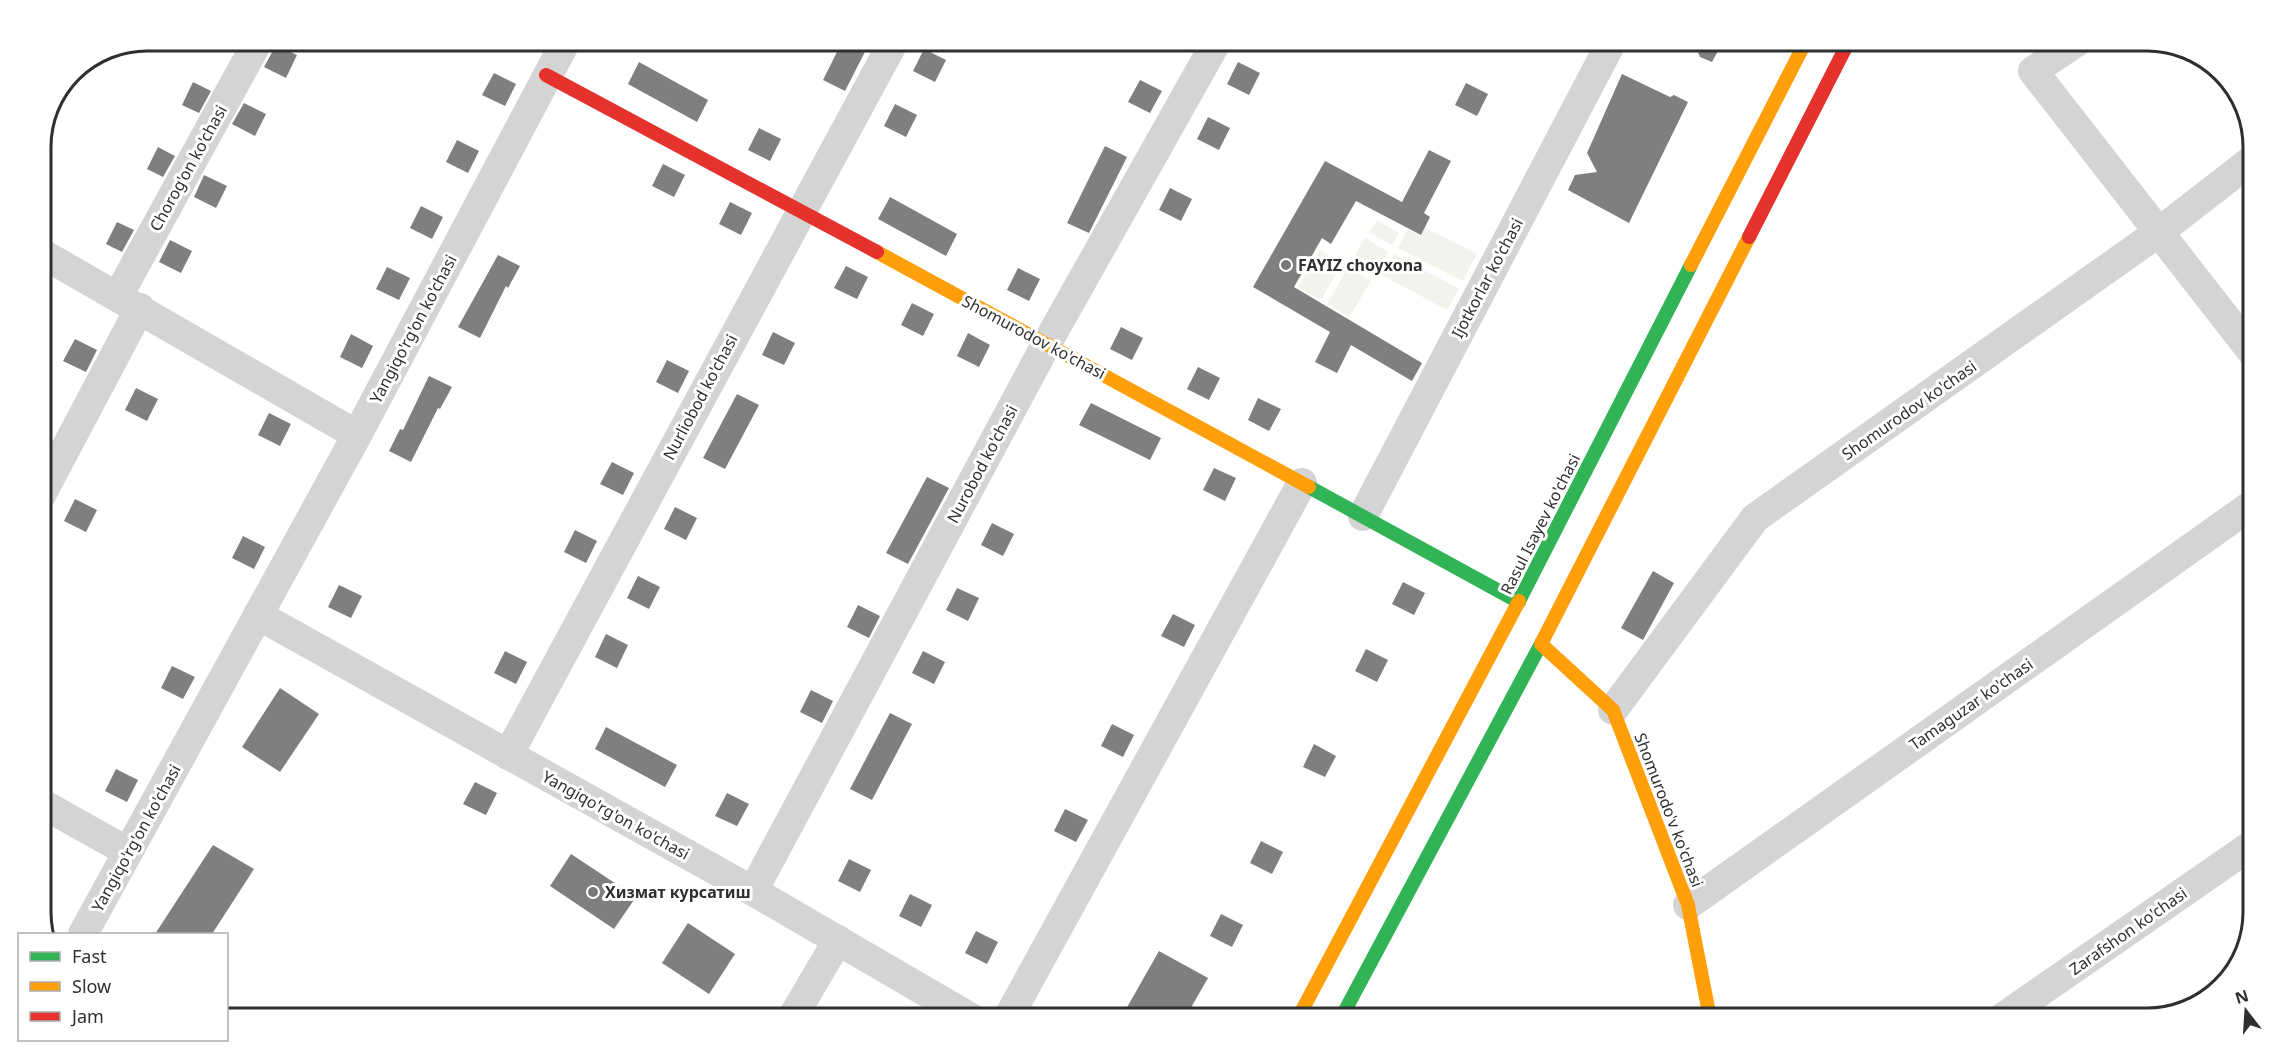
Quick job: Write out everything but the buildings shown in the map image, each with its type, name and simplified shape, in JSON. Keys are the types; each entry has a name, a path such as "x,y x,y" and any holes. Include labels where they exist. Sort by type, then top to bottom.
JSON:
{"main road":[{"name":"Rasul Isayev ko'chasi","path":"1303,1008 1519,602 1800,51"},
{"path":"1346,1008 1541,644 1843,51"},
{"name":"Shomurodov ko'chasi","path":"546,75 800,213 1047,343 1519,602"},
{"name":"Shomurodo'v ko'chasi","path":"1541,644 1613,710 1688,905 1708,1008"}],"street":[{"name":"Chorog'on ko'chasi","path":"51,473 130,302 253,51"},
{"name":"Yangiqo'rg'on ko'chasi","path":"84,933 357,435 560,51"},
{"name":"Nurliobod ko'chasi","path":"508,754 888,51"},
{"name":"Nurobod ko'chasi","path":"753,891 1047,343 1211,51"},
{"name":"Ijotkorlar ko'chasi","path":"1363,516 1606,51"},
{"path":"2062,51 2033,71 2243,340"},
{"name":"Shomurodov ko'chasi","path":"1613,710 1755,518 2159,232 2243,167"},
{"path":"51,259 357,435"},
{"path":"1013,1008 1302,483"},
{"name":"Tamaguzar ko'chasi","path":"1688,905 2243,511"},
{"name":"Yangiqo'rg'on ko'chasi","path":"258,615 753,891 954,1008"},
{"path":"51,809 128,852"},
{"name":"Zarafshon ko'chasi","path":"2015,1008 2243,851"},
{"path":"798,1008 838,940"}],"shaded area":[{"path":"1377,220 1399,233 1392,245 1369,232"},
{"path":"1425,228 1477,254 1463,281 1398,248 1408,229 1421,235"},
{"path":"1365,238 1388,252 1378,268 1355,255"},
{"path":"1320,250 1342,264 1321,300 1298,287"},
{"path":"1394,254 1459,289 1447,310 1382,275"},
{"path":"1348,267 1371,281 1349,317 1327,304"}],"traffic: fast":[{"path":"1519,601 1691,265"},
{"path":"1309,487 1519,602"},
{"path":"1346,1008 1542,642"}],"traffic: slow":[{"path":"1691,265 1801,51"},
{"path":"1542,642 1749,237"},
{"path":"877,252 1309,487"},
{"path":"1303,1008 1519,601"},
{"path":"1541,644 1613,710 1688,905 1708,1008"}],"traffic: jam":[{"path":"1749,237 1844,51"},
{"path":"546,75 877,252"}],"place":[{"name":"FAYIZ choyxona","path":"1286,265"},
{"name":"Хизмат курсатиш","path":"593,892"}]}
